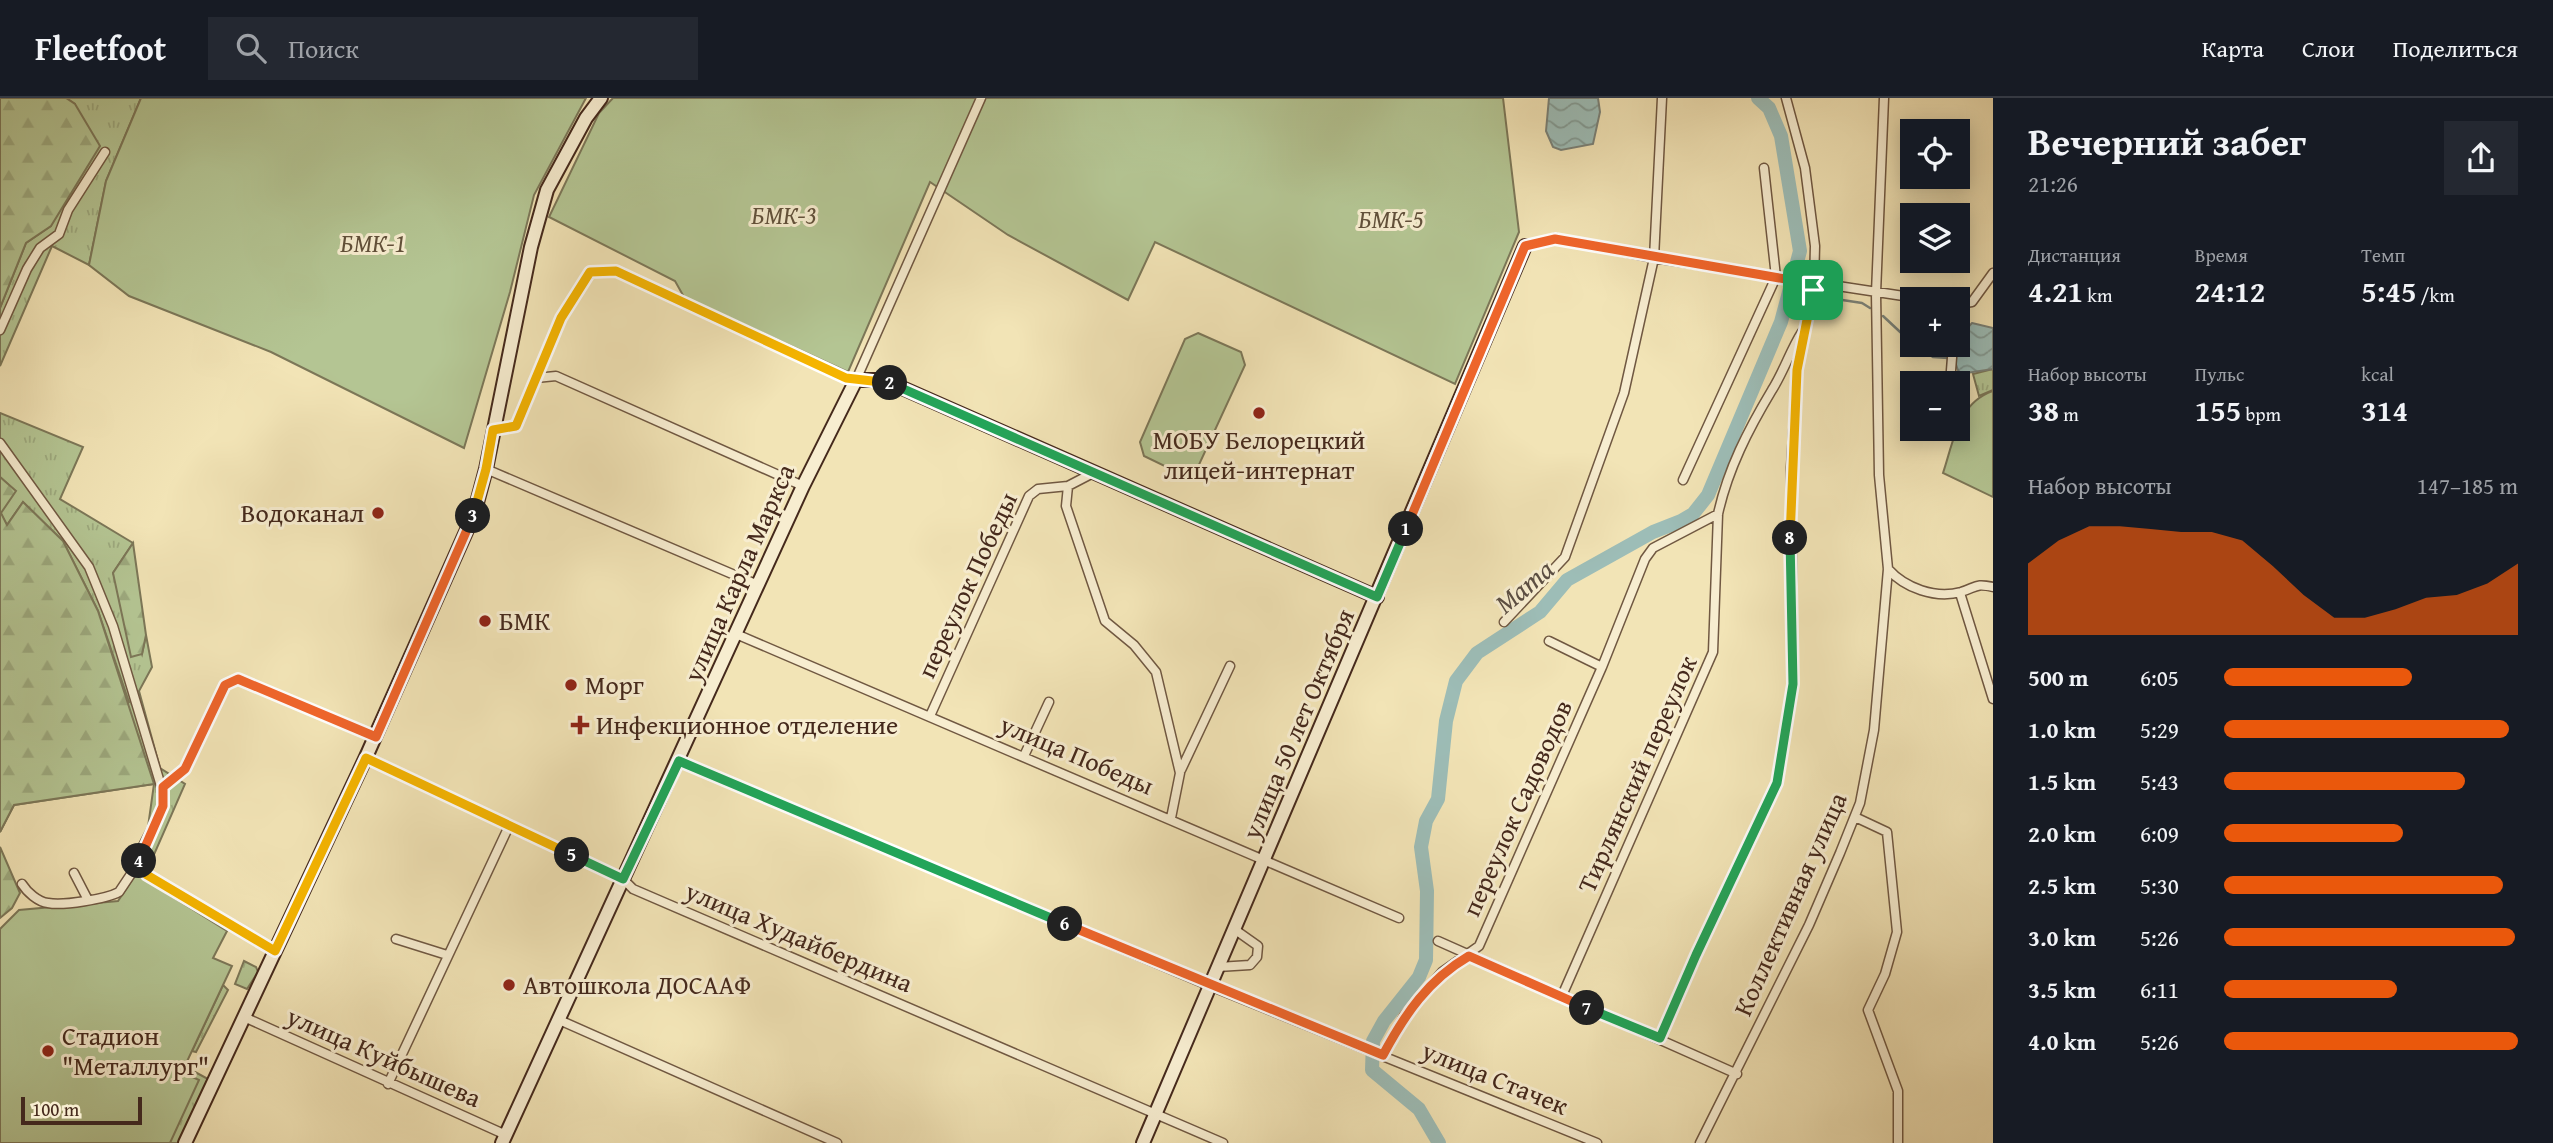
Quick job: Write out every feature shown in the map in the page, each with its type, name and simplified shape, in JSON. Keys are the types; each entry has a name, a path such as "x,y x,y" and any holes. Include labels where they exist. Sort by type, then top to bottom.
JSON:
{"street":[{"path":"185,1143 376,737 474,514 486,469 531,247 547,190 586,118 601,98"},
{"name":"улица Карла Маркса","path":"504,1139 803,486 856,380 981,98"},
{"path":"1503,622 1565,556 1624,393 1654,258 1662,98"},
{"path":"1660,1038 1777,783 1793,684 1791,468 1797,370 1813,287 1814,216 1805,168 1786,98"},
{"name":"Коллективная улица","path":"1700,1143 1737,1074 1809,925 1855,817 1874,730 1888,569 1879,475 1877,293 1884,98"},
{"path":"0,330 27,269 40,248 58,234 68,210 106,152"},
{"path":"1683,480 1776,277 1764,168"},
{"path":"1525,246 1555,239 1776,277 1813,287 1900,296"},
{"name":"улица 50 лет Октября","path":"1143,1143 1525,246"},
{"path":"493,430 516,426 561,318 590,272 616,271 846,378 884,380 1377,597"},
{"path":"1970,302 1993,273"},
{"name":"Тирлянский переулок","path":"1562,998 1713,652 1718,514 1738,451 1773,388 1787,354 1805,328"},
{"path":"536,378 556,376 803,486"},
{"path":"0,443 89,567 113,626 163,787 163,806 139,855 139,862 147,875 275,951"},
{"path":"486,469 758,585"},
{"name":"переулок Победы","path":"930,716 1029,496 1038,489 1068,486 1093,473"},
{"path":"1068,486 1066,506 1105,621 1134,645 1156,672 1180,773"},
{"name":"переулок Садоводов","path":"1383,1055 1404,1016 1442,972 1469,956 1479,946 1602,667 1645,559 1653,548 1718,514"},
{"path":"1888,569 1901,583 1921,591 1959,593 1977,584 1993,587"},
{"path":"1959,593 1993,699"},
{"name":"улица Победы","path":"736,634 1171,818 1399,918"},
{"path":"1549,641 1602,667"},
{"path":"1171,818 1180,773 1230,666"},
{"path":"163,787 185,769 225,685 238,679 376,737"},
{"path":"1024,756 1049,702"},
{"name":"улица Худайбердина","path":"366,758 623,879 634,889 1223,1143"},
{"name":"улица Стачек","path":"679,761 1210,985 1597,1143"},
{"path":"1855,817 1887,832 1897,932 1885,974 1868,1010 1898,1091 1898,1143"},
{"path":"388,1084 509,826"},
{"path":"22,884 27,892 47,903 88,900 119,892 139,862"},
{"path":"74,873 88,900"},
{"path":"1217,967 1250,965 1257,957 1258,946 1234,929"},
{"path":"396,939 447,955"},
{"path":"1438,942 1737,1074"},
{"name":"улица Куйбышева","path":"244,1017 504,1139"},
{"path":"557,1019 837,1143"}],"green space":[{"path":"0,98 66,98 75,104 100,146 51,226 26,243 0,308"},
{"path":"66,98 141,98 106,181 89,265 52,246 0,366 0,308 26,243 51,226 75,104"},
{"name":"БМК-1","path":"141,98 586,98 534,195 510,292 464,448 271,352 129,296 89,265 106,181"},
{"path":"613,98 1503,98 1519,232 1455,384 1155,242 1128,300 1008,235 930,182 848,372 684,297 675,281 549,217 599,113"},
{"path":"1198,333 1241,352 1245,365 1197,469 1183,475 1144,456 1140,442 1185,339"},
{"path":"1993,369 1993,390 1979,396 1973,374"},
{"path":"1993,391 1993,497 1943,473 1953,441 1970,441 1970,407"},
{"path":"0,413 83,447 60,499 133,543 113,573 142,654 146,635 152,667 139,691 160,768 185,784 149,866 133,855 148,827 154,784 14,805 0,832 0,795 129,702 98,611 63,541 23,502 7,525 0,513 15,491 0,477"},
{"path":"0,477 16,491 1,513 7,525 23,502 63,541 98,611 154,784 14,805 0,832"},
{"path":"133,543 146,635 142,654 131,657 113,573"},
{"path":"0,847 20,893 12,908 0,918"},
{"path":"136,874 227,931 213,958 232,966 182,1072 199,1080 170,1143 0,1143 0,929 19,910 118,901"},
{"path":"244,961 256,967 258,972 247,989 235,984"},
{"path":"223,985 228,990 196,1052 192,1051"},
{"path":"195,1072 208,1079 178,1143 150,1143"}],"water":[{"path":"1549,98 1598,98 1600,112 1593,144 1561,150 1553,147 1546,131"},
{"path":"1972,323 1993,328 1993,369 1970,372 1959,371 1955,357 1970,357"}],"waterway":[{"name":"Мата","path":"1439,1143 1419,1109 1372,1070 1373,1041 1384,1021 1419,977 1426,960 1427,891 1421,847 1426,821 1438,799 1446,721 1456,681 1477,653 1540,612 1567,580 1653,532 1693,514 1708,495 1781,322 1800,251 1781,136 1769,108 1758,98"},
{"path":"1790,292 1862,303 1870,308"},
{"path":"1883,316 1900,332"},
{"path":"1933,357 1948,358"}],"place":[{"name":"МОБУ Белорецкий лицей-интернат","path":"1259,413"},
{"name":"Водоканал","path":"378,513"},
{"name":"БМК","path":"485,621"},
{"name":"Морг","path":"571,685"},
{"name":"Инфекционное отделение","path":"580,725"},
{"name":"Автошкола ДОСААФ","path":"509,985"},
{"name":"Стадион \"Металлург\"","path":"48,1051"}],"route":[{"path":"1555,239 1814,284 1813,290 1797,370 1790,523 1793,684 1777,783 1660,1038 1469,956 1442,972 1404,1016 1383,1055 679,761 623,879 366,758 275,951 147,875 139,862 139,855 156,826 163,806 163,787 185,769 225,685 238,679 376,737 474,514 493,430 516,426 561,318 590,272 616,271 846,378 884,380 1377,597 1525,246 1555,239"}],"park label":[{"name":"БМК-3","path":"784,215"},
{"name":"БМК-5","path":"1391,219"}]}
